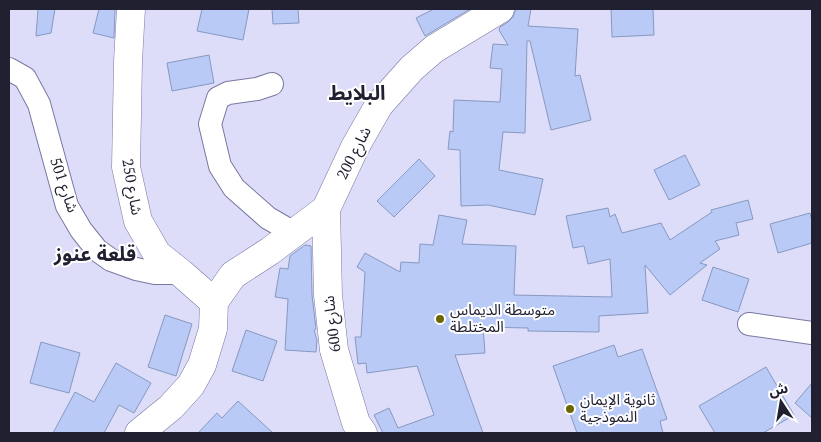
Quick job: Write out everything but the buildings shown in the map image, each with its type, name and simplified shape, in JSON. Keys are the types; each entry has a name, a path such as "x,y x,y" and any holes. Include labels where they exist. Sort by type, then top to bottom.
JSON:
{"main road":[{"name":"شارع 250","path":"130,9 126,167 138,220 156,254 182,273 214,302"},
{"name":"شارع 200","path":"214,302 233,276 326,209 355,147 379,105 395,85 434,49 500,9"},
{"name":"شارع 600","path":"326,209 328,294 334,350 356,422 363,433"},
{"path":"139,433 170,407 191,385 202,365 213,329 214,302"}],"street":[{"name":"شارع 501","path":"9,69 25,78 39,104 67,206 97,250 112,260 136,269 155,273 182,273"},
{"path":"272,84 257,89 228,93 218,98 210,124 220,166 234,188 268,218 294,233"},
{"path":"748,324 812,333"}],"place":[{"name":"متوسطة الديماس المختلطة","path":"440,319"},
{"name":"ثانوية الإيمان النموذجية","path":"570,409"}],"district":[{"name":"البلايط","path":"357,93"},
{"name":"قلعة عنوز","path":"95,254"}]}
